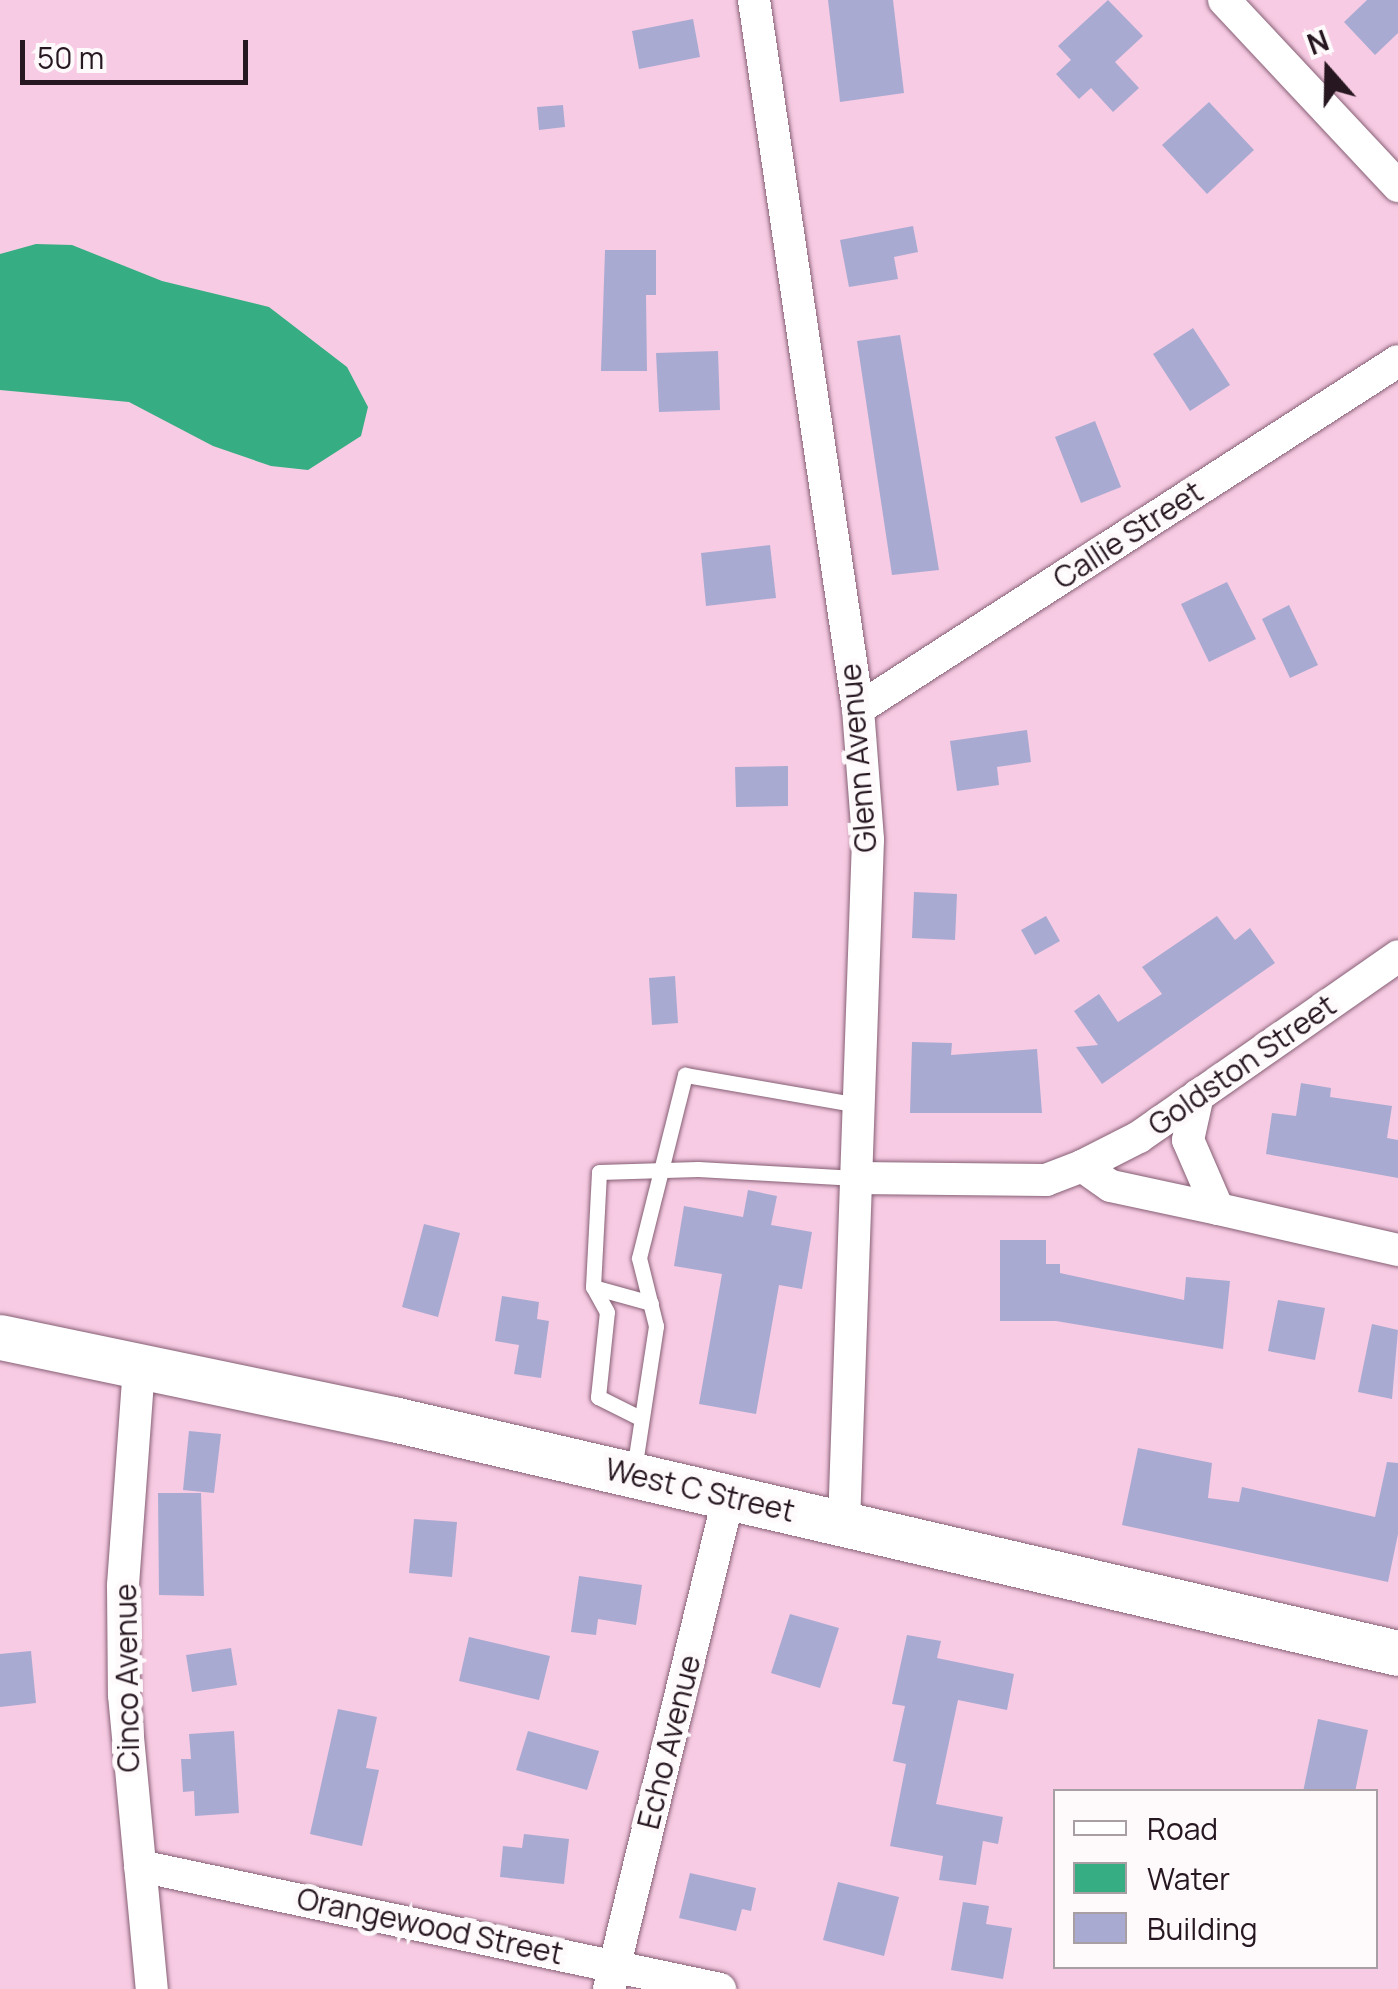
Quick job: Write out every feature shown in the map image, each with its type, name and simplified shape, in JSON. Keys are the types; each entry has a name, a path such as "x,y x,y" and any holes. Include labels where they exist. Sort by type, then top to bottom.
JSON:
{"main road":[{"name":"West C Street","path":"0,1337 634,1474 1398,1653"}],"street":[{"name":"Glenn Avenue","path":"754,0 858,709 868,840 844,1523"},
{"path":"1224,0 1398,186"},
{"name":"Callie Street","path":"858,709 1398,362"},
{"name":"Goldston Street","path":"856,1178 1046,1180 1082,1166 1198,1095 1398,956"},
{"path":"1198,1095 1188,1140 1218,1209"},
{"path":"1082,1166 1112,1186 1398,1250"},
{"name":"Cinco Avenue","path":"139,1367 124,1640 152,1989"},
{"name":"Echo Avenue","path":"612,1977 729,1496"},
{"name":"Orangewood Street","path":"140,1866 612,1977 720,1989"}],"lane":[{"path":"634,1474 656,1326 639,1258 684,1075 858,1105"},
{"path":"640,1418 598,1397 607,1312 593,1288 598,1172 856,1178"},
{"path":"593,1288 650,1303"}],"water":[{"path":"36,244 72,245 162,281 269,307 347,367 368,407 361,436 308,470 271,466 213,446 129,402 0,390 0,254"}],"building":[{"path":"828,0 893,0 904,93 840,102"},
{"path":"1108,0 1143,36 1115,62 1139,88 1113,112 1091,88 1079,99 1056,74 1071,60 1058,46"},
{"path":"1367,0 1398,0 1398,33 1375,55 1344,22"},
{"path":"693,19 700,57 639,69 632,31"},
{"path":"1209,102 1254,150 1207,194 1162,145"},
{"path":"563,105 565,127 539,130 537,107"},
{"path":"913,226 918,252 894,257 898,279 849,287 840,240"},
{"path":"605,250 656,250 656,295 646,295 647,371 601,371"},
{"path":"1193,328 1230,385 1190,411 1153,354"},
{"path":"900,335 939,570 892,575 857,341"},
{"path":"718,351 720,410 659,412 656,353"},
{"path":"1095,421 1121,487 1081,503 1055,437"},
{"path":"770,545 776,598 706,606 701,553"},
{"path":"1227,582 1256,639 1209,662 1181,604"},
{"path":"1289,605 1318,665 1290,678 1262,619"},
{"path":"1027,730 1031,762 997,767 999,785 957,791 950,741"},
{"path":"788,766 788,806 736,807 735,767"},
{"path":"914,892 957,894 955,940 912,938"},
{"path":"1046,916 1060,941 1035,955 1021,930"},
{"path":"1217,916 1235,940 1250,928 1275,963 1102,1084 1076,1047 1098,1045 1074,1011 1099,994 1118,1022 1162,994 1142,967"},
{"path":"675,976 678,1023 652,1025 649,978"},
{"path":"912,1042 952,1043 951,1055 1037,1049 1042,1113 910,1113"},
{"path":"1301,1083 1331,1088 1330,1097 1392,1106 1387,1138 1398,1140 1398,1178 1266,1154 1272,1113 1296,1116"},
{"path":"748,1190 777,1196 771,1225 812,1232 802,1289 779,1285 756,1414 699,1404 722,1274 674,1266 684,1206 743,1217"},
{"path":"424,1224 460,1233 438,1317 402,1307"},
{"path":"1000,1240 1046,1240 1046,1264 1060,1264 1060,1273 1184,1300 1186,1277 1230,1281 1223,1349 1056,1321 1000,1321"},
{"path":"502,1296 539,1302 537,1319 549,1321 541,1378 514,1374 519,1345 495,1341"},
{"path":"1278,1300 1325,1308 1315,1360 1268,1351"},
{"path":"1372,1324 1398,1330 1392,1399 1358,1392"},
{"path":"189,1431 221,1434 214,1493 183,1490"},
{"path":"1138,1448 1212,1463 1208,1498 1239,1502 1242,1487 1375,1517 1387,1462 1398,1463 1398,1534 1388,1582 1122,1525"},
{"path":"158,1493 201,1493 204,1596 159,1595"},
{"path":"414,1519 457,1522 452,1577 409,1573"},
{"path":"579,1576 642,1585 636,1625 598,1619 596,1635 571,1632"},
{"path":"790,1614 839,1628 820,1688 771,1673"},
{"path":"907,1635 941,1641 937,1658 1014,1674 1007,1710 958,1700 936,1804 1003,1817 998,1844 983,1841 976,1885 939,1880 943,1856 890,1846 906,1764 893,1761 905,1706 892,1704"},
{"path":"469,1637 550,1656 539,1700 459,1681"},
{"path":"231,1648 237,1685 192,1692 186,1655"},
{"path":"31,1651 36,1703 0,1707 0,1654"},
{"path":"338,1709 377,1717 366,1768 379,1770 362,1846 310,1834"},
{"path":"1318,1719 1368,1730 1356,1789 1304,1789"},
{"path":"234,1731 239,1813 195,1816 194,1791 183,1792 181,1759 191,1759 189,1734"},
{"path":"528,1731 599,1751 587,1790 516,1770"},
{"path":"524,1834 569,1839 564,1884 500,1877 503,1846 522,1848"},
{"path":"690,1873 756,1888 751,1911 742,1909 736,1931 679,1918"},
{"path":"838,1882 899,1897 884,1956 823,1940"},
{"path":"963,1902 989,1906 986,1924 1012,1928 1003,1979 951,1970"}]}
